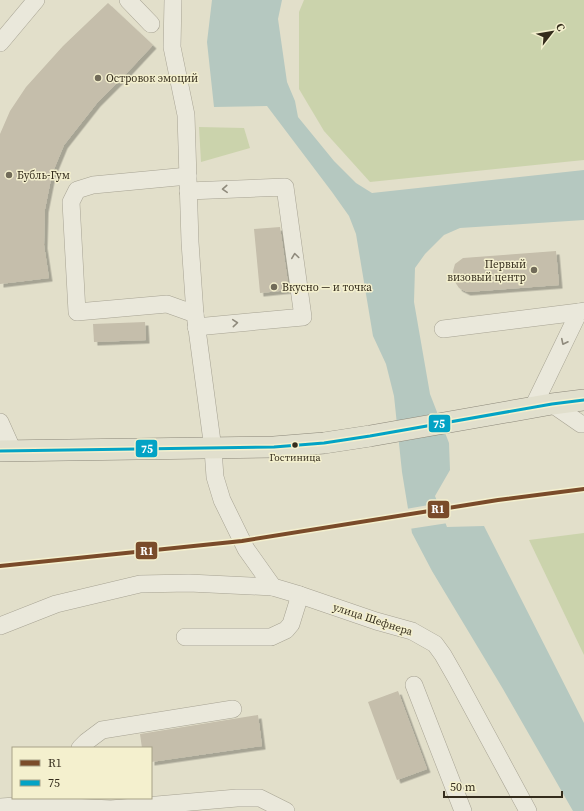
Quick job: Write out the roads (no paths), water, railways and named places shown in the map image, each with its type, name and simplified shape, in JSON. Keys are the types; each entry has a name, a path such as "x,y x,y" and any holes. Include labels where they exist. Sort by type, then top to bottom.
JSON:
{"main road":[{"path":"7,451 274,447 324,443 584,400"}],"street":[{"path":"0,43 36,0"},
{"path":"128,0 151,24"},
{"path":"173,0 172,47 186,115 190,242 196,321 213,448 215,477 222,500 246,549 273,587"},
{"path":"188,184 285,186 303,317 196,321 167,304 77,312 71,202 77,190 93,185 188,184"},
{"path":"443,329 581,311 542,406 584,424"},
{"path":"0,422 7,451"},
{"name":"улица Шефнера","path":"0,626 56,604 140,584 189,583 273,587 300,594 376,621 412,631 435,644 443,655 528,811"},
{"path":"184,637 271,637 286,630 291,624 300,594"},
{"path":"414,685 463,811"},
{"path":"81,747 102,730 233,709"},
{"path":"0,807 34,802 111,809 213,805 237,798 260,798 286,811"}],"place":[{"name":"Островок эмоций","path":"98,78"},
{"name":"Бубль-Гум","path":"9,175"},
{"name":"Первый визовый центр","path":"534,270"},
{"name":"Вкусно — и точка","path":"274,287"},
{"name":"Гостиница","path":"295,445"}]}
